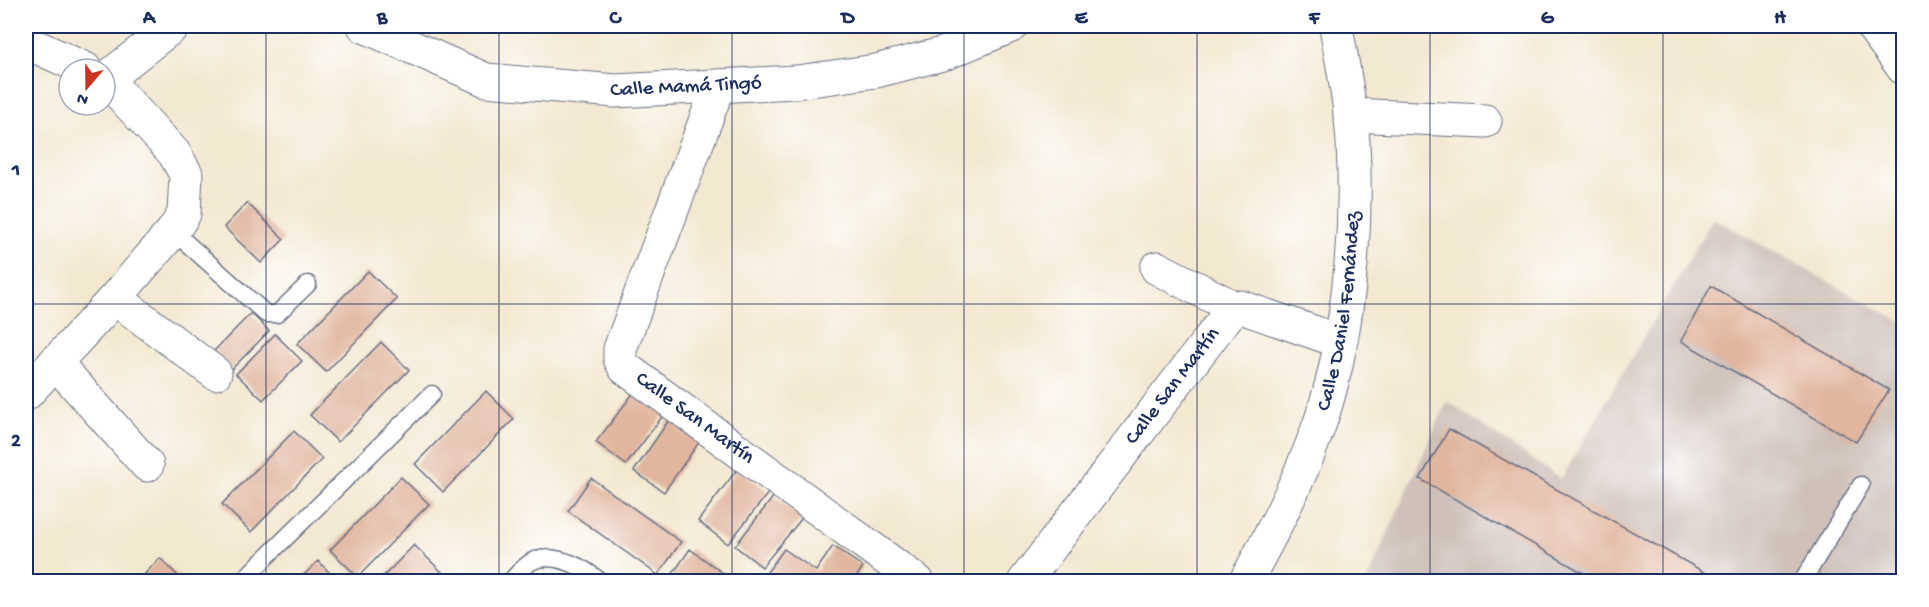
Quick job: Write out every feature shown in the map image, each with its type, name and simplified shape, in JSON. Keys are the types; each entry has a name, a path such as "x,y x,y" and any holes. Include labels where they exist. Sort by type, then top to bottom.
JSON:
{"street":[{"path":"117,63 173,26"},
{"name":"Calle Mamá Tingó","path":"364,26 486,80 615,91 797,82 876,71 946,53 1011,26"},
{"name":"Calle Daniel Fernández","path":"1245,582 1284,511 1316,434 1326,402 1339,340 1355,192 1350,115 1336,26"},
{"path":"1872,26 1904,69"},
{"path":"26,42 59,57"},
{"name":"Calle San Martín","path":"718,87 620,349 620,359 625,368 918,582"},
{"path":"26,394 115,298 173,231 184,214 186,174 174,153 117,94"},
{"path":"1350,115 1485,121"},
{"path":"1157,268 1235,308"},
{"path":"115,298 214,373"},
{"name":"Calle San Martín","path":"1024,582 1235,308 1339,340"},
{"path":"55,362 147,465"}],"lane":[{"path":"173,231 266,315 277,314 308,284"},
{"path":"241,582 432,394"},
{"path":"1802,582 1861,485"},
{"path":"510,582 535,560 561,560 588,570 601,582"}],"shaded area":[{"path":"1713,218 1903,323 1903,581 1366,582 1447,401 1561,479"}],"building":[{"path":"1878,26 1904,26 1904,33 1894,42"},
{"path":"247,203 284,239 261,263 224,227"},
{"path":"368,271 397,299 326,372 297,344"},
{"path":"1711,286 1889,390 1856,442 1681,341"},
{"path":"251,313 269,331 232,369 214,351"},
{"path":"275,334 302,361 263,400 236,374"},
{"path":"381,342 409,370 338,442 310,415"},
{"path":"486,391 514,419 443,492 415,464"},
{"path":"635,391 665,413 626,465 596,442"},
{"path":"669,420 700,441 664,492 634,471"},
{"path":"1449,429 1722,582 1599,582 1420,479"},
{"path":"294,431 322,459 251,532 222,504"},
{"path":"738,468 769,492 728,544 698,521"},
{"path":"401,477 429,504 358,577 330,550"},
{"path":"591,478 681,542 658,575 568,511"},
{"path":"774,496 802,518 762,567 735,546"},
{"path":"414,545 442,572 433,582 378,582"},
{"path":"833,546 863,567 853,582 774,582 765,575 784,549 816,571"},
{"path":"690,549 735,582 667,582"},
{"path":"160,558 184,582 137,582"},
{"path":"318,561 339,582 297,582"}]}
